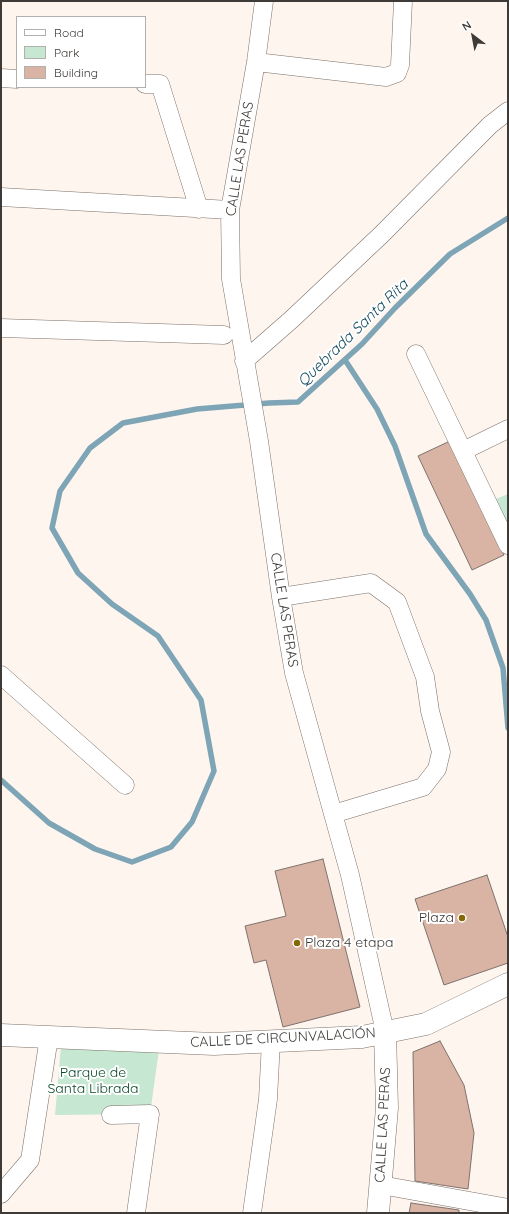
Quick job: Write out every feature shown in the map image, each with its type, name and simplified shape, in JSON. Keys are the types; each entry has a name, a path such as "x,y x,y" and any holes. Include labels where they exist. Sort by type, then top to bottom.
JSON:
{"street":[{"name":"CALLE LAS PERAS","path":"264,1 256,62 230,210 231,278 259,441 281,597 294,673 350,875 385,1032 387,1108 378,1213"},
{"path":"256,62 386,78 397,74 400,65 403,1"},
{"path":"1,78 16,79"},
{"path":"146,84 160,84 199,209"},
{"path":"245,366 292,319 382,234 490,125 508,111"},
{"path":"1,197 230,210"},
{"path":"1,328 224,335"},
{"path":"416,354 508,545"},
{"path":"463,450 508,429"},
{"path":"281,597 371,583 397,602 425,677 430,711 441,752 437,769 423,787 333,814"},
{"path":"1,675 125,785"},
{"name":"CALLE DE CIRCUNVALACIÓN","path":"1,1035 214,1044 362,1037 426,1024 508,984"},
{"path":"1,1194 30,1160 49,1038"},
{"path":"252,1213 268,1099 271,1041"},
{"path":"111,1116 150,1114 136,1213"},
{"path":"381,1185 508,1208"}],"green space":[{"path":"508,494 508,525 496,499"},
{"name":"Parque de Santa Librada","path":"61,1046 159,1050 150,1114 55,1115"}],"building":[{"path":"450,441 504,555 472,570 418,456"},
{"name":"Plaza 4 etapa","path":"323,859 360,1007 283,1027 266,960 254,963 245,926 286,916 275,871"},
{"name":"Plaza","path":"487,875 508,937 508,963 444,985 415,899"},
{"path":"440,1041 464,1085 474,1133 468,1189 415,1181 413,1052"},
{"path":"411,1203 459,1210 459,1213 409,1213"}],"waterway":[{"name":"Quebrada Santa Rita","path":"1,780 49,823 95,849 132,862 171,847 192,822 214,771 201,700 158,636 112,604 78,573 52,528 60,491 90,448 123,423 197,409 298,402 362,344 395,308 450,254 508,218"},
{"path":"345,360 377,409 395,446 426,534 470,594 486,620 503,668 508,728"}],"place":[{"name":"Plaza","path":"462,918"},
{"name":"Plaza 4 etapa","path":"297,943"}]}
